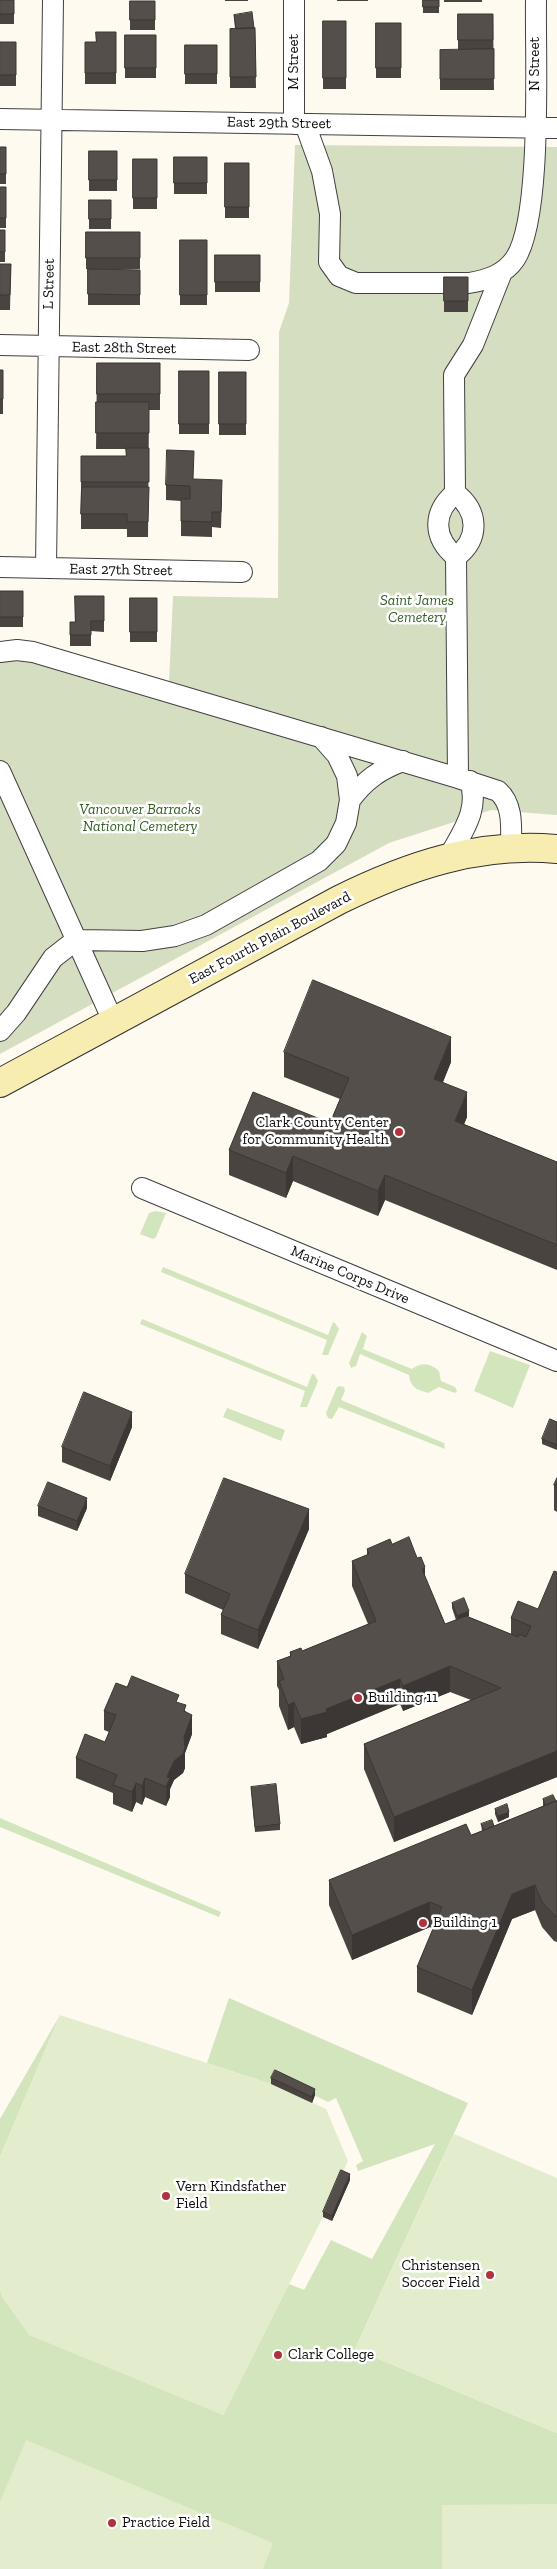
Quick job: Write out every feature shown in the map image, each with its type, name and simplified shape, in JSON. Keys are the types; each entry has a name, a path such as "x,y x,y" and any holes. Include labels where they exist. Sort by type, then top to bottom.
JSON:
{"main road":[{"name":"East Fourth Plain Boulevard","path":"0,1083 351,894 407,869 450,856 512,848 557,850"}],"street":[{"name":"L Street","path":"46,568 53,0"},
{"name":"M Street","path":"294,0 299,124 322,171 330,214 330,262 339,276 356,283 469,283 486,280 502,272"},
{"name":"N Street","path":"502,272 514,260 522,244 530,216 535,128 536,0"},
{"name":"East 29th Street","path":"0,119 557,128"},
{"path":"456,558 465,550 474,531 470,509 455,493 454,375 473,345 502,272"},
{"name":"East 28th Street","path":"0,345 248,350"},
{"path":"450,856 472,814 473,795 464,779 456,558 443,544 437,526 439,513 445,502 455,493"},
{"name":"East 27th Street","path":"0,567 242,572"},
{"path":"0,652 17,650 33,652 464,779 498,791 503,796 511,818 512,848"},
{"path":"0,1031 16,1013 54,958 76,940 142,942 175,936 206,925 319,861 336,844 346,823 350,800 347,776 337,755 321,737"},
{"path":"350,800 364,782 382,769 403,761"},
{"path":"0,771 113,1021"},
{"name":"Marine Corps Drive","path":"142,1188 557,1361"}],"green space":[{"name":"Saint James Cemetery","path":"295,145 557,147 557,815 491,810 389,843 0,1054 0,644 47,645 169,682 173,596 278,598 279,332 289,303"},
{"path":"155,1211 166,1213 156,1237 153,1239 140,1234 149,1213"},
{"path":"163,1267 328,1335 333,1322 335,1323 339,1329 328,1355 322,1355 327,1340 161,1272"},
{"path":"142,1319 307,1387 312,1374 314,1374 318,1381 307,1407 300,1407 305,1391 140,1324"},
{"path":"362,1332 367,1336 363,1349 412,1369 423,1364 432,1366 439,1371 441,1381 455,1387 457,1391 455,1393 439,1387 428,1393 421,1391 413,1385 409,1375 360,1354 356,1366 351,1368 349,1363"},
{"path":"490,1351 530,1365 513,1408 474,1391"},
{"path":"337,1387 344,1387 345,1391 341,1400 444,1443 445,1449 339,1407 332,1419 328,1418 326,1413"},
{"path":"227,1408 285,1430 281,1441 223,1417"},
{"path":"0,1818 221,1912 219,1917 0,1827"},
{"path":"229,1998 468,2103 355,2349 557,2433 557,2569 0,2569 0,2290 4,2300 223,2415 289,2284 304,2290 331,2240 372,2259 435,2144 358,2171 356,2165 363,2161 336,2098 328,2102 275,2076 271,2084 207,2063"},
{"path":"60,2015 0,2157 0,2119"},
{"name":"Vern Kindsfather Field","path":"60,2015 271,2084 326,2109 348,2161 323,2217 223,2415 29,2335 4,2300 0,2290 0,2157"},
{"name":"Christensen Soccer Field","path":"454,2134 557,2178 557,2433 355,2349"},
{"name":"Practice Field","path":"26,2440 273,2543 263,2569 0,2569 0,2502"},
{"path":"557,2504 557,2569 442,2569 442,2505"}],"building":[{"path":"0,0 14,0 14,14 0,14"},
{"path":"423,0 439,0 439,7 423,7"},
{"path":"130,1 155,1 155,20 130,20"},
{"path":"252,12 254,28 236,29 234,15"},
{"path":"458,14 493,14 493,40 458,40"},
{"path":"323,21 346,21 346,78 323,78"},
{"path":"376,23 401,23 401,68 376,68"},
{"path":"255,28 256,77 230,77 230,29"},
{"path":"96,32 116,32 116,73 85,73 85,42 96,42"},
{"path":"125,35 156,35 156,68 125,68"},
{"path":"0,42 16,42 16,75 0,75"},
{"path":"185,45 217,45 217,74 185,74"},
{"path":"494,49 494,79 440,79 440,50"},
{"path":"0,147 6,147 6,174 0,174"},
{"path":"89,151 117,151 117,180 89,180"},
{"path":"174,157 207,157 207,183 174,183"},
{"path":"133,159 157,159 157,198 133,198"},
{"path":"225,163 249,163 249,207 225,207"},
{"path":"0,187 6,187 6,218 0,218"},
{"path":"89,200 111,200 111,219 89,219"},
{"path":"0,230 5,230 5,252 0,252"},
{"path":"86,232 140,232 140,258 86,258"},
{"path":"180,240 207,240 207,295 180,295"},
{"path":"215,255 260,255 260,282 215,282"},
{"path":"0,264 11,264 10,295 0,295"},
{"path":"88,269 140,270 140,295 88,294"},
{"path":"444,277 468,277 468,301 444,301"},
{"path":"97,363 160,363 160,394 97,394"},
{"path":"0,370 3,370 3,399 0,399"},
{"path":"179,371 209,371 209,424 179,424"},
{"path":"219,372 246,372 246,424 219,424"},
{"path":"96,402 149,402 149,433 96,433"},
{"path":"126,448 149,448 149,482 81,482 81,456 126,456"},
{"path":"167,450 194,451 193,479 222,480 221,512 212,512 212,522 181,521 181,499 190,499 190,486 166,485"},
{"path":"82,487 149,487 148,522 127,522 127,514 81,514"},
{"path":"0,591 23,591 23,617 0,617"},
{"path":"75,596 104,596 104,621 91,621 91,635 70,635 70,622 75,622"},
{"path":"130,598 157,598 157,632 130,632"},
{"name":"Clark County Center for Community Health","path":"313,980 451,1037 434,1079 467,1092 455,1121 557,1162 557,1245 385,1175 378,1191 293,1156 286,1173 229,1150 253,1092 330,1123 349,1078 284,1052"},
{"path":"84,1392 132,1412 110,1466 62,1447"},
{"path":"550,1419 557,1422 557,1445 542,1439"},
{"path":"224,1478 309,1509 258,1630 221,1615 230,1594 185,1574"},
{"path":"48,1482 87,1498 77,1521 38,1506"},
{"name":"Building 11","path":"409,1537 417,1558 421,1557 425,1567 422,1569 445,1624 466,1616 518,1637 519,1634 526,1637 531,1626 511,1618 518,1601 538,1609 554,1571 557,1572 557,1751 394,1817 364,1744 501,1688 450,1666 403,1686 400,1679 326,1709 327,1712 301,1719 294,1702 288,1705 279,1681 284,1679 277,1661 291,1656 290,1652 301,1648 302,1651 376,1621 352,1561 369,1554 367,1549 390,1539 392,1544"},
{"path":"464,1598 469,1611 457,1616 452,1603"},
{"path":"132,1676 179,1695 176,1702 186,1705 184,1711 192,1715 184,1737 185,1748 183,1754 174,1761 167,1777 170,1778 166,1787 145,1778 142,1786 136,1783 132,1792 113,1785 117,1775 76,1758 85,1734 105,1742 116,1715 104,1711 116,1683 127,1687"},
{"path":"276,1784 280,1824 255,1827 251,1787"},
{"path":"553,1795 556,1801 545,1805 543,1799"},
{"name":"Building 1","path":"557,1801 557,1917 542,1902 535,1885 512,1894 472,1990 417,1967 442,1907 430,1902 352,1935 329,1880 466,1824 471,1835"},
{"path":"507,1804 509,1812 498,1816 495,1809"},
{"path":"492,1820 494,1826 484,1830 481,1824"},
{"path":"275,2070 315,2089 312,2097 271,2078"},
{"path":"341,2170 350,2174 332,2216 323,2212"}],"place":[{"name":"Clark County Center for Community Health","path":"399,1132"},
{"name":"Building 11","path":"358,1698"},
{"name":"Building 1","path":"423,1923"},
{"name":"Vern Kindsfather Field","path":"166,2196"},
{"name":"Christensen Soccer Field","path":"490,2275"},
{"name":"Clark College","path":"278,2355"},
{"name":"Practice Field","path":"112,2523"}],"park label":[{"name":"Vancouver Barracks National Cemetery","path":"140,818"}]}
